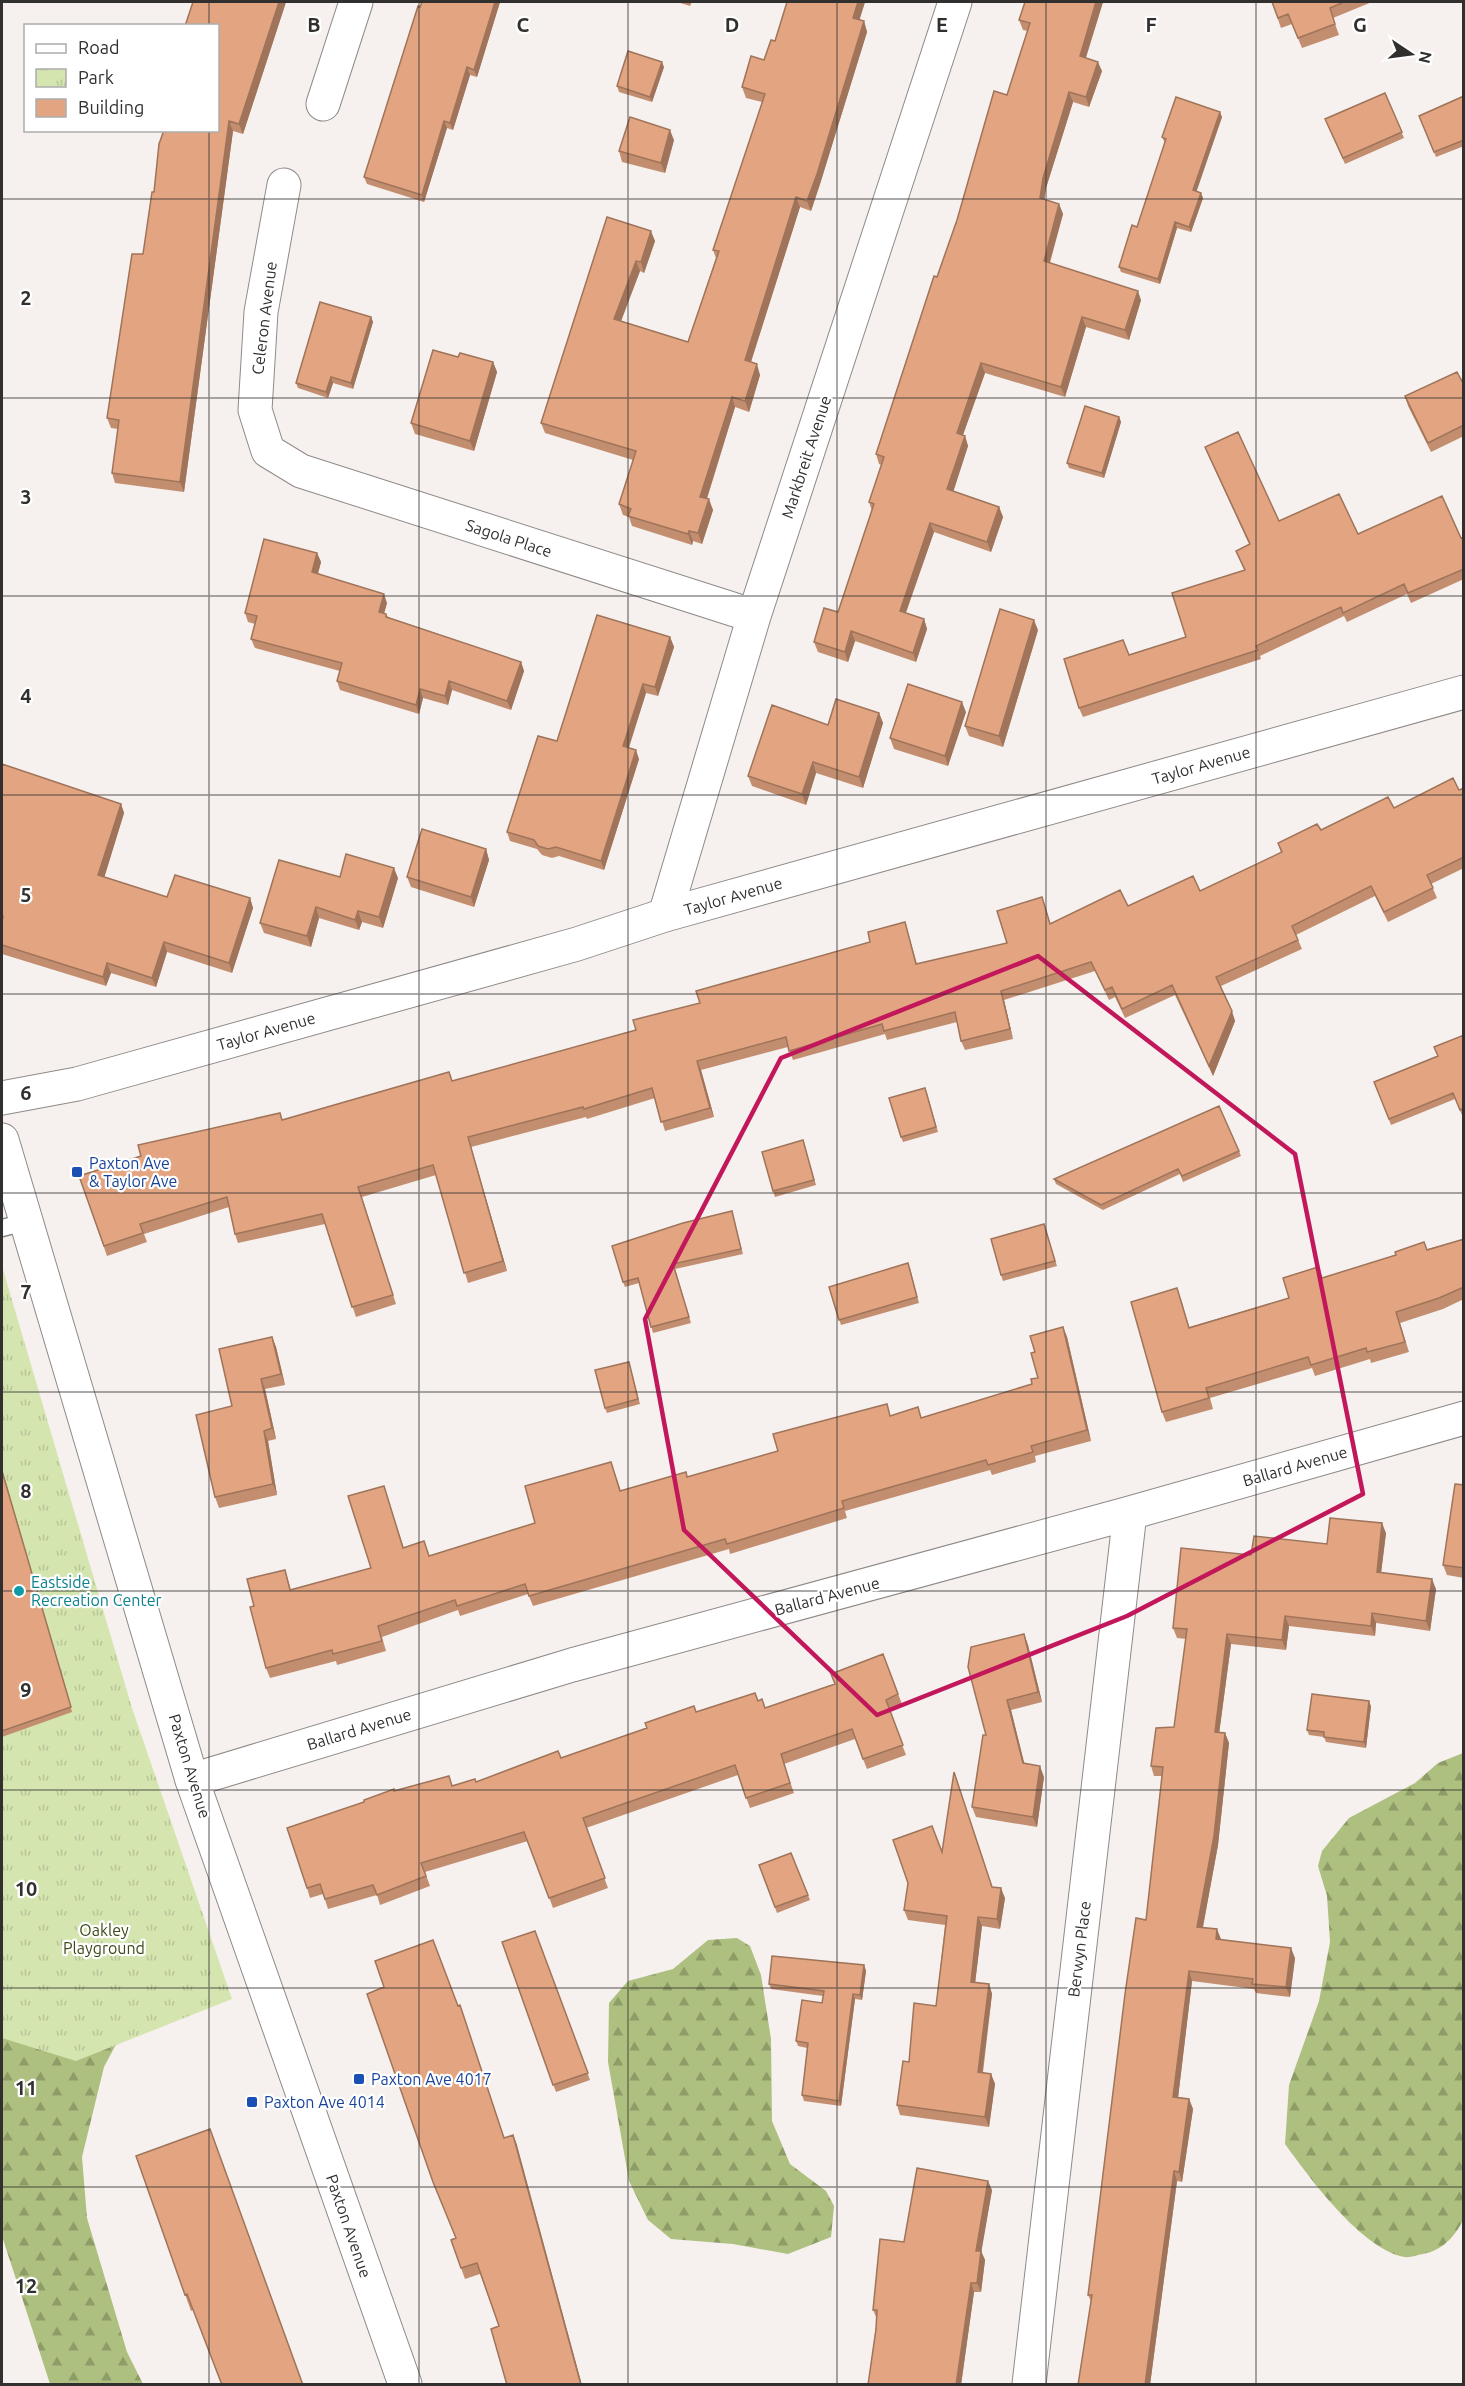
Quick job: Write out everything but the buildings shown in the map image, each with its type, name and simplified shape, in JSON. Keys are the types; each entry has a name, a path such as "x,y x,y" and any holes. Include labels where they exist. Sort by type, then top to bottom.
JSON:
{"street":[{"path":"323,104 356,2"},
{"name":"Markbreit Avenue","path":"665,915 754,616 955,2"},
{"name":"Celeron Avenue","path":"268,450 255,410 261,312 284,185"},
{"name":"Sagola Place","path":"268,450 301,471 754,616"},
{"name":"Taylor Avenue","path":"2,1098 76,1084 566,947 665,915 1464,692"},
{"name":"Paxton Avenue","path":"2,1140 14,1225 62,1350 192,1780 405,2385"},
{"name":"Ballard Avenue","path":"192,1780 572,1665 1130,1513 1464,1418"},
{"name":"Berwyn Place","path":"1029,2385 1130,1513"}],"highlighted area":[{"path":"1038,956 1295,1154 1363,1494 1127,1616 877,1715 684,1530 645,1319 781,1058"}],"green space":[{"name":"Oakley Playground","path":"2,1266 132,1708 232,1999 76,2061 2,2038"},
{"path":"1463,1753 1463,2220 1452,2237 1436,2250 1405,2257 1388,2251 1371,2241 1354,2227 1322,2192 1285,2144 1289,2085 1319,2001 1330,1942 1327,1896 1318,1866 1322,1851 1349,1818 1415,1783 1438,1763"},
{"path":"2,1871 132,2014 104,2067 82,2157 87,2218 127,2352 143,2384 50,2384 2,2236"},
{"path":"737,1938 750,1946 761,1975 771,2039 772,2121 790,2164 826,2191 834,2206 831,2237 788,2254 733,2244 671,2239 648,2220 629,2181 608,2062 609,2003 628,1981 673,1969 708,1940"}],"place":[{"name":"Paxton Ave & Taylor Ave","path":"77,1172"},
{"name":"Eastside Recreation Center","path":"19,1591"},
{"name":"Paxton Ave 4017","path":"359,2079"},
{"name":"Paxton Ave 4014","path":"252,2102"}]}
